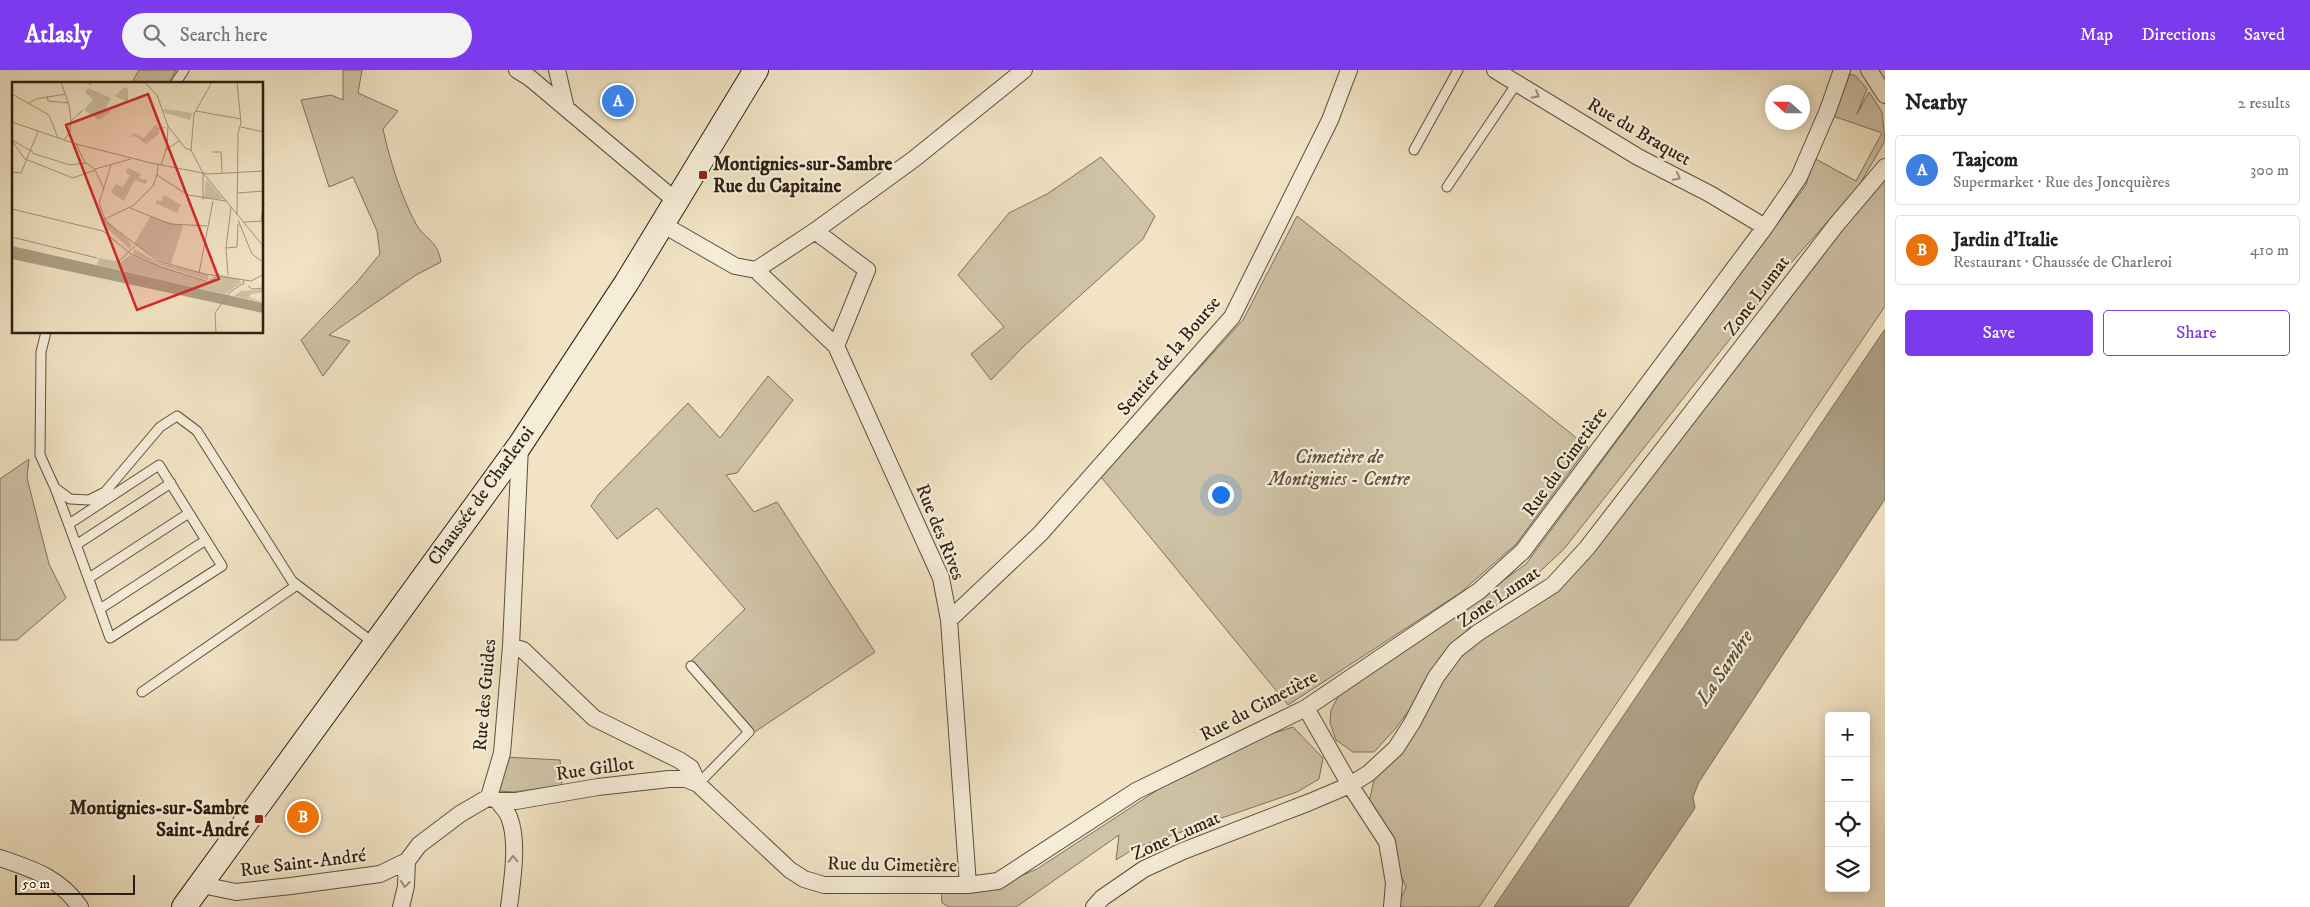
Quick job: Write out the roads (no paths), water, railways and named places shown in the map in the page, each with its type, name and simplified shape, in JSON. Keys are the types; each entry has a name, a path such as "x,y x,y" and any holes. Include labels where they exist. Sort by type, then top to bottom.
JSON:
{"main road":[{"name":"Chaussée de Charleroi","path":"184,907 202,885 520,445 627,282 756,70"}],"street":[{"path":"517,70 530,78 676,201"},
{"path":"557,70 566,108"},
{"path":"662,224 735,266 756,270 815,231 914,159 1024,70"},
{"name":"Sentier de la Bourse","path":"950,620 1040,534 1232,316 1326,128 1349,70"},
{"name":"Rue du Braquet","path":"1494,70 1638,157 1710,194 1765,227"},
{"name":"Rue du Cimetière","path":"511,646 523,650 594,718 679,760 691,768 698,784 797,875 814,883 824,885 968,886 998,881 1136,791 1306,708 1480,591 1523,551 1765,227 1799,177 1828,110 1842,70"},
{"path":"1869,70 1885,95"},
{"name":"Zone Lumat","path":"1094,907 1102,898 1144,869 1350,785 1384,761 1396,748 1412,723 1436,677 1456,650 1479,632 1553,585 1587,548 1836,225 1885,167"},
{"path":"815,231 867,270 836,346"},
{"name":"Rue des Rives","path":"756,270 836,346 942,578 950,620 968,886"},
{"name":"Rue des Guides","path":"493,799 502,753 511,646 520,445"},
{"path":"1306,708 1350,785 1387,842 1394,883 1392,907"},
{"name":"Rue Gillot","path":"493,799 516,801 598,787 669,779 686,779 698,784"},
{"path":"401,907 406,886 407,861 419,845 460,814 493,799 509,817 512,834 514,870 509,907"},
{"path":"0,858 44,874 73,898 80,907"},
{"name":"Rue Saint-André","path":"202,885 236,892 291,886 380,874 407,861"}],"lane":[{"path":"177,82 184,70"},
{"path":"1414,150 1458,70"},
{"path":"1447,187 1516,83"},
{"path":"46,334 41,352 40,454 69,524 110,638 222,566 159,465 69,524"},
{"path":"55,488 70,499 89,500 105,492 160,427 177,416 197,431 292,581 376,644"},
{"path":"76,545 171,484"},
{"path":"89,578 189,513"},
{"path":"100,608 206,540"},
{"path":"142,692 297,585"},
{"path":"691,666 749,732 698,784"}],"water":[{"name":"La Sambre","path":"1885,329 1885,499 1699,782 1693,797 1695,808 1628,907 1494,907"}],"place":[{"name":"Taajcom","path":"618,101"},
{"name":"Montignies-sur-Sambre Rue du Capitaine","path":"703,175"},
{"name":"Jardin d'Italie","path":"303,817"},
{"name":"Montignies-sur-Sambre Saint-André","path":"259,819"}],"park label":[{"name":"Cimetière de Montignies - Centre","path":"1339,468"}]}
